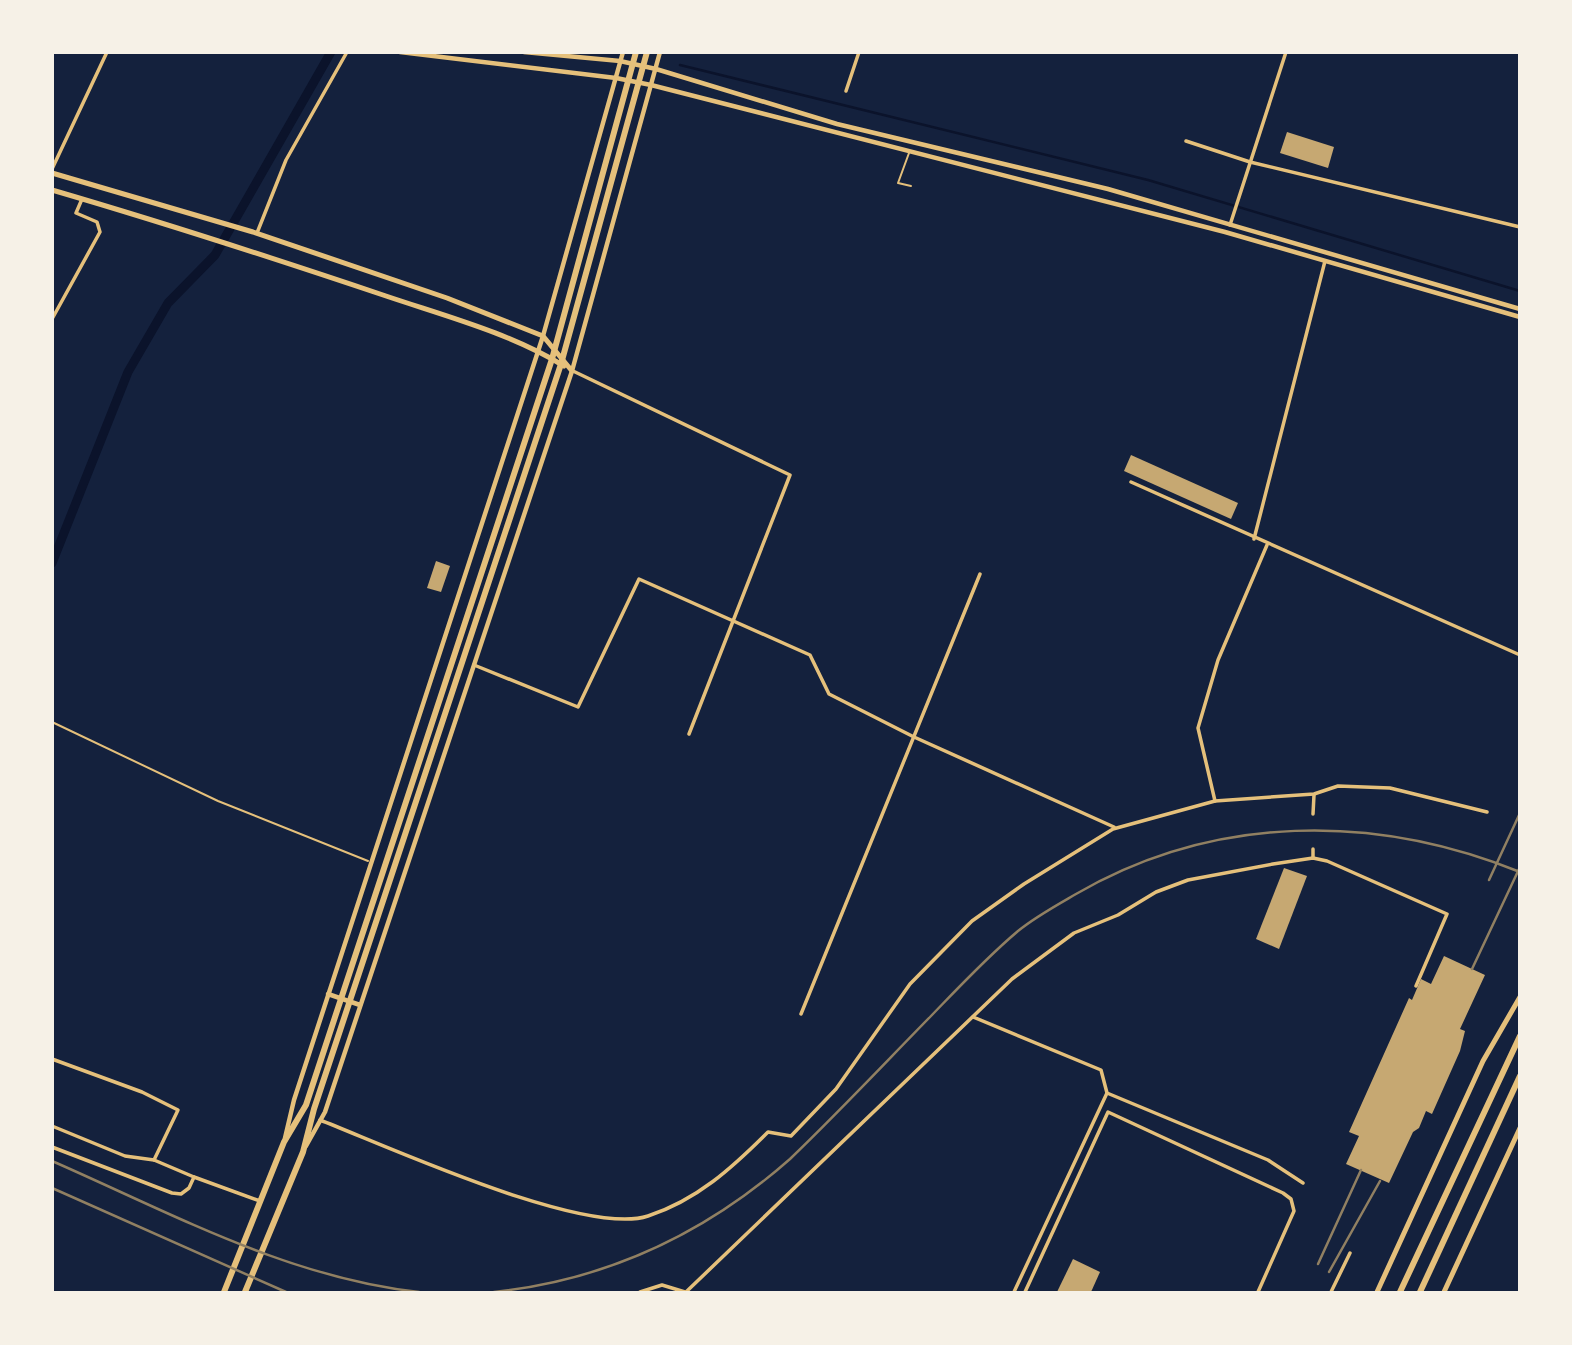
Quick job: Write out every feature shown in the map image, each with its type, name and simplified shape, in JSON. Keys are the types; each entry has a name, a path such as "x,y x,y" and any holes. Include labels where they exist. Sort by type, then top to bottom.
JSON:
{"highway":[{"path":"224,1292 284,1142 306,1105 552,359 636,52"},
{"path":"245,1293 303,1152 314,1109 562,360 647,52"},
{"path":"1400,1293 1520,1036"},
{"path":"1420,1293 1520,1076"}],"main road":[{"path":"52,171 255,232 447,298 543,336 572,371"},
{"path":"52,190 242,248 440,314 538,351 552,359 562,360"},
{"path":"1377,1293 1483,1062 1520,997"},
{"path":"1444,1293 1520,1128"}],"street":[{"path":"52,171 107,52"},
{"path":"255,232 286,160 347,52"},
{"path":"400,52 616,78 651,85 1225,232 1520,317"},
{"path":"524,52 620,61 656,69 837,124 1095,186 1230,223 1520,309"},
{"path":"284,1142 294,1100 328,994 543,336 623,52"},
{"path":"303,1152 320,1120 360,1005 572,371 660,52"},
{"path":"846,91 859,52"},
{"path":"1230,223 1286,52"},
{"path":"1186,142 1250,162 1520,227"},
{"path":"52,319 100,232 97,222 76,213 82,199"},
{"path":"1254,539 1325,261"},
{"path":"572,371 790,475 731,620 710,684 688,734"},
{"path":"1131,482 1267,545 1520,655"},
{"path":"1215,801 1198,728 1218,660 1267,545"},
{"path":"802,1014 980,575"},
{"path":"474,664 578,707 639,579 810,655 829,694 914,737 1116,828"},
{"path":"320,1120 544,1205 612,1221 646,1217 696,1195 732,1168 768,1132 792,1136 836,1089 910,984 972,921 1024,884 1116,828 1215,801 1314,794 1338,786 1390,788 1488,812"},
{"path":"1313,814 1314,794"},
{"path":"1313,849 1313,858"},
{"path":"640,1293 662,1285 686,1292 1012,979 1074,933 1118,915 1156,892 1209,876 1313,858 1327,861 1447,914 1416,986"},
{"path":"328,994 360,1005"},
{"path":"973,1017 1101,1070 1107,1093 1014,1293"},
{"path":"52,1059 142,1092 178,1110 154,1160"},
{"path":"1107,1093 1268,1160 1303,1183"},
{"path":"1026,1293 1108,1112 1283,1192 1291,1199 1294,1211 1258,1293"},
{"path":"52,1126 125,1156 154,1160 260,1201"},
{"path":"52,1147 181,1195 190,1188 194,1177"},
{"path":"1331,1293 1350,1253"}],"lane":[{"path":"909,141 910,151 898,183 911,186"},
{"path":"52,722 218,801 372,863"}],"building":[{"path":"1287,132 1334,147 1328,168 1280,153"},
{"path":"1131,455 1238,503 1231,519 1124,471"},
{"path":"436,561 450,566 441,592 427,588"},
{"path":"1284,868 1307,876 1279,949 1256,939"},
{"path":"1444,956 1485,975 1460,1029 1465,1031 1460,1051 1432,1114 1426,1111 1389,1183 1346,1164 1359,1136 1349,1132 1409,998 1412,1000 1421,979 1431,984"},
{"path":"1073,1259 1100,1272 1091,1292 1057,1292"}],"waterway":[{"path":"52,563 128,372 168,303 215,255 331,52"},
{"path":"680,65 1148,180 1520,291"}],"railway":[{"path":"1489,880 1520,813"},
{"path":"494,1292 576,1277 615,1264 689,1231 724,1210 790,1159 973,972 1018,931 1076,894 1129,868 1183,849 1239,836 1295,831 1352,832 1408,839 1465,853 1520,872"},
{"path":"1472,969 1520,867"},
{"path":"52,1161 186,1222 277,1258 324,1273 419,1292"},
{"path":"1318,1264 1361,1170"},
{"path":"1329,1272 1380,1181"},
{"path":"52,1188 286,1292"}]}
